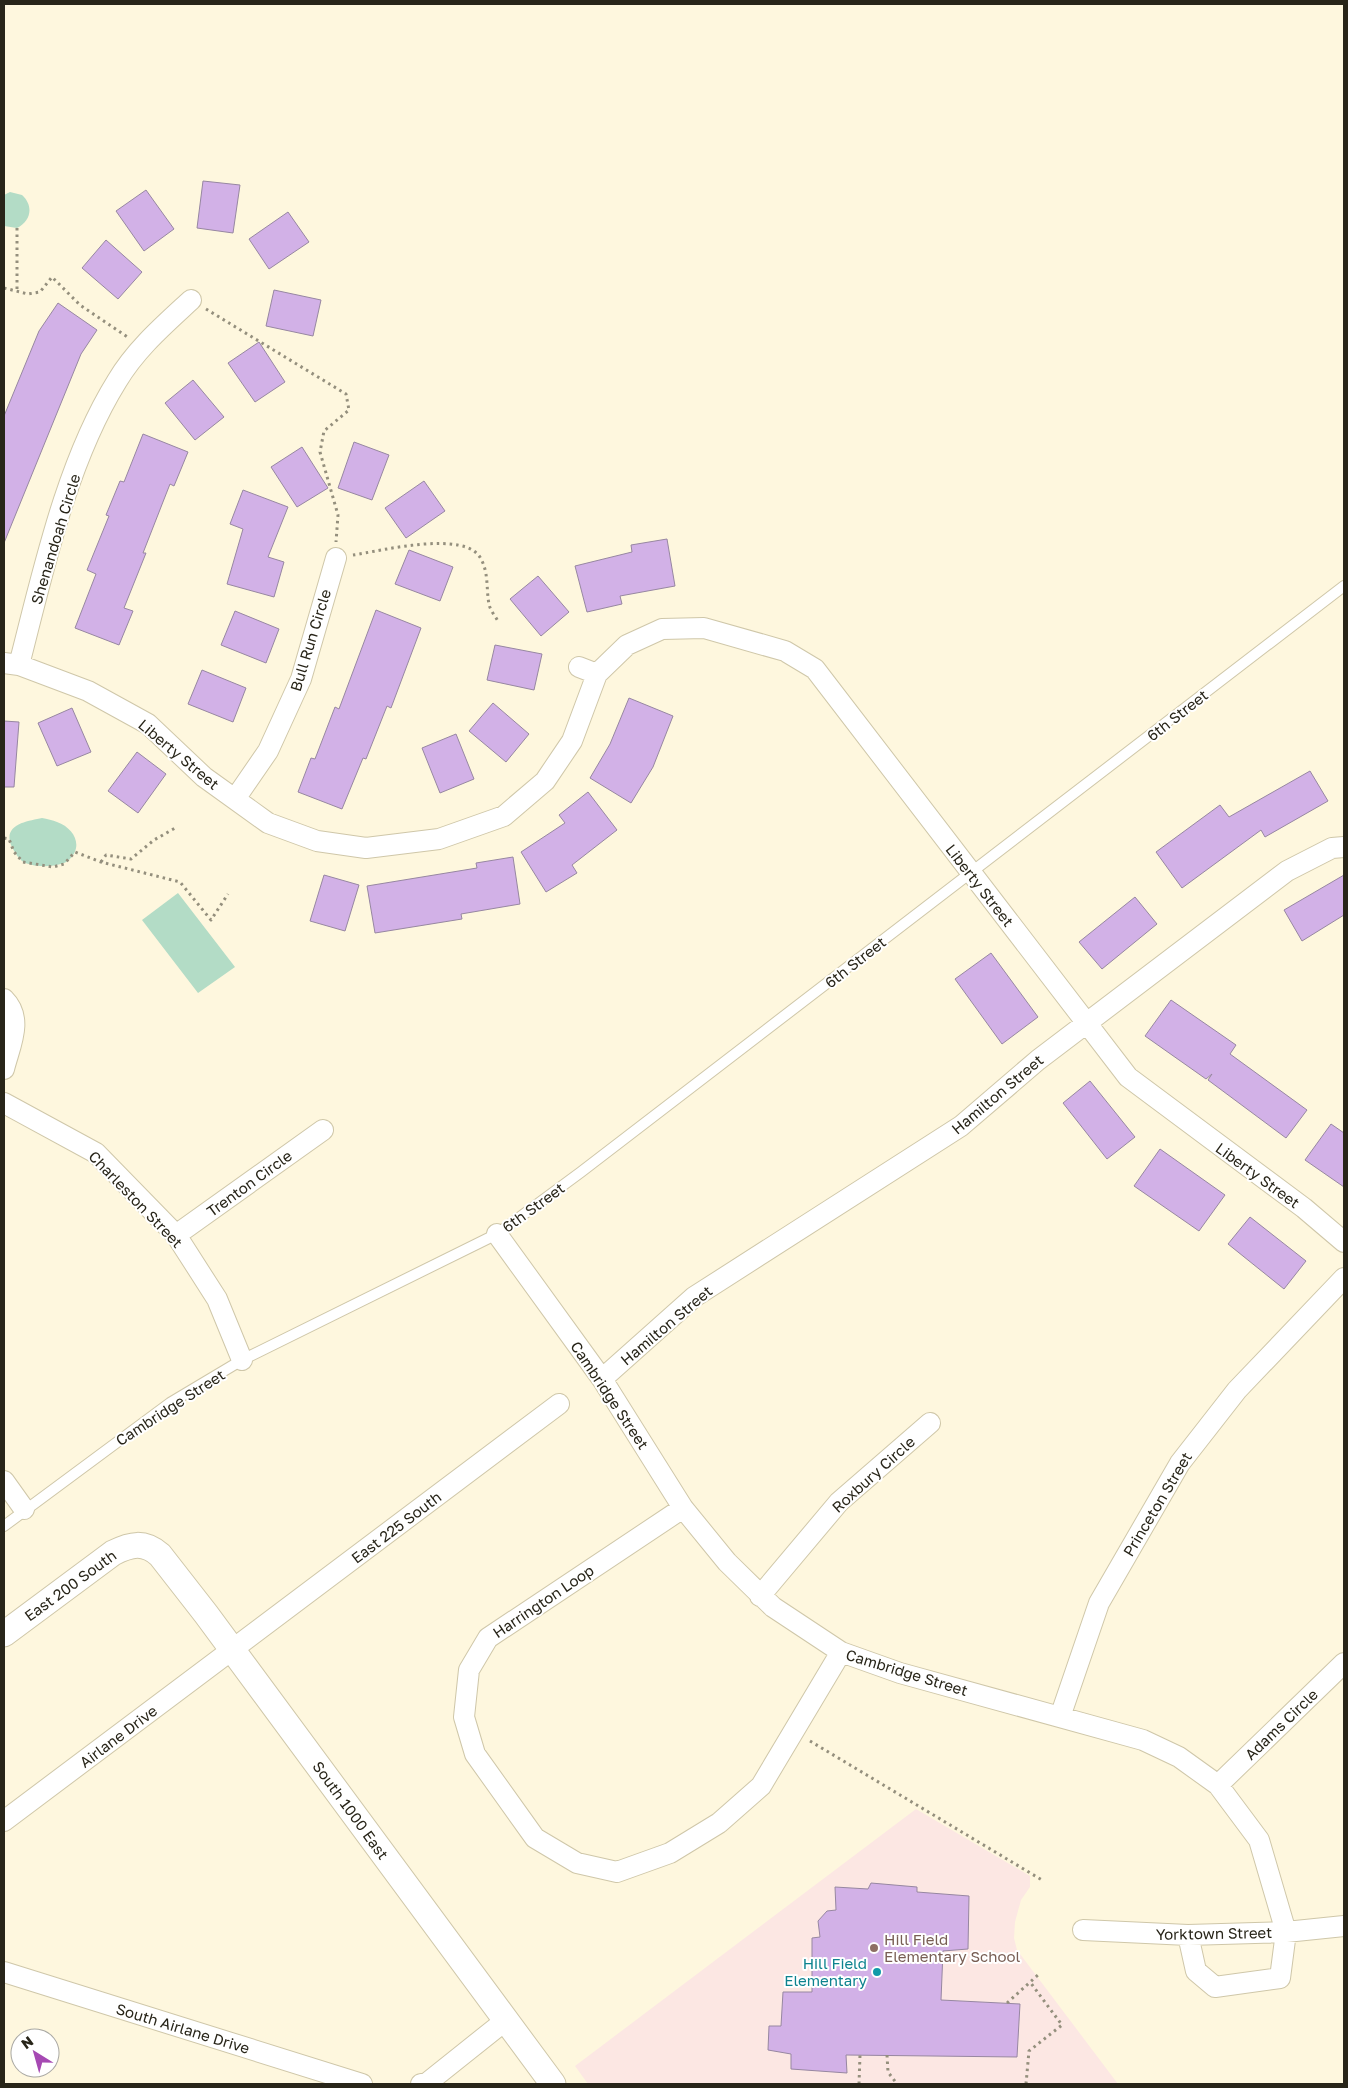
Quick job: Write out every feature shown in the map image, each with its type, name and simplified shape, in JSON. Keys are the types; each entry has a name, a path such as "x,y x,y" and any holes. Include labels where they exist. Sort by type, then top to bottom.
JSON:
{"street":[{"name":"Shenandoah Circle","path":"11,664 66,494 97,417 117,380 142,347 191,300"},
{"name":"Bull Run Circle","path":"235,798 268,751 301,679 336,558"},
{"name":"Liberty Street","path":"11,664 88,692 148,724 204,777 268,822 317,841 366,848 439,840 504,816 545,781 572,741 588,670 627,645 662,629 704,628 785,651 815,669 1128,1077 1304,1208 1344,1242"},
{"name":"Hamilton Street","path":"602,1379 694,1297 961,1126 1038,1060 1286,871 1332,848 1344,847"},
{"path":"4,999 11,1007 16,1023 4,1069"},
{"name":"Charleston Street","path":"4,1103 96,1153 176,1236 217,1299 242,1360"},
{"name":"Trenton Circle","path":"176,1236 323,1130"},
{"name":"Cambridge Street","path":"496,1234 602,1379 683,1508 727,1562 772,1607 841,1652 900,1673 1143,1740 1179,1756 1218,1786 1259,1840 1286,1932"},
{"name":"Princeton Street","path":"1060,1717 1098,1604 1180,1463 1237,1390 1344,1278"},
{"name":"East 225 South","path":"232,1650 559,1404"},
{"name":"Roxbury Circle","path":"760,1596 839,1502 930,1423"},
{"path":"4,1481 24,1509"},
{"name":"Harrington Loop","path":"683,1508 488,1638 469,1670 464,1717 475,1754 535,1838 577,1863 617,1872 670,1853 720,1823 761,1786 841,1652"},
{"name":"East 200 South","path":"4,1634 113,1553 128,1545 140,1545"},
{"name":"South 1000 East","path":"140,1545 151,1547 160,1556 232,1650 553,2084"},
{"name":"Airlane Drive","path":"4,1821 232,1650"},
{"name":"Adams Circle","path":"1218,1786 1344,1663"},
{"name":"Yorktown Street","path":"1083,1930 1188,1935 1286,1932 1344,1926"},
{"path":"1188,1935 1196,1971 1215,1987 1280,1978 1286,1932"},
{"name":"South Airlane Drive","path":"4,1972 362,2084"},
{"path":"421,2084 427,2083 506,2020"}],"lane":[{"name":"6th Street","path":"348,1308 496,1234 581,1172 1344,586"},
{"name":"Cambridge Street","path":"4,1526 24,1509 170,1403 242,1360 348,1308"}],"path":[{"path":"17,228 17,290"},
{"path":"4,288 28,294 40,292 52,278 80,305 142,347"},
{"path":"191,300 346,394 349,410 324,431 320,452 338,515 336,558 424,544 447,542 465,546 480,557 486,573 489,606 498,621"},
{"path":"101,862 106,855 131,859 154,840 177,826"},
{"path":"4,838 9,839 14,852 23,862 53,867 64,864 76,852 101,862 180,882 211,920 228,894"},
{"path":"810,1741 1042,1880"},
{"path":"1007,2004 1039,1974"},
{"path":"1026,2084 1029,2051 1062,2025 1030,1982"},
{"path":"859,2084 860,2055"},
{"path":"887,2055 888,2072 897,2084"}],"shaded area":[{"name":"Hill Field Elementary School","path":"916,1809 1030,1876 1030,1887 1021,1900 1015,1922 1014,1938 1017,1950 1118,2084 588,2084 575,2066"}],"green space":[{"path":"10,192 22,195 26,199 29,208 28,217 17,228 4,226 4,195"},
{"path":"42,818 54,821 68,828 75,838 76,849 65,863 53,866 32,865 22,861 12,847 9,838 10,832 14,828 24,822"},
{"path":"178,893 235,967 198,993 142,920"}],"building":[{"path":"203,181 240,185 233,233 197,228"},
{"path":"146,190 174,229 144,251 116,211"},
{"path":"288,212 309,242 269,269 249,239"},
{"path":"106,240 142,272 118,299 82,268"},
{"path":"274,290 321,300 313,336 266,326"},
{"path":"58,303 97,330 81,354 4,543 4,416 39,331"},
{"path":"259,342 285,382 255,402 228,363"},
{"path":"193,380 224,417 195,440 165,403"},
{"path":"143,434 188,452 174,486 170,484 143,553 146,553 124,608 133,611 119,645 75,628 96,574 87,570 109,516 106,515 120,481 124,482"},
{"path":"354,442 389,455 372,500 338,488"},
{"path":"302,447 328,488 297,507 271,467"},
{"path":"424,481 445,511 406,538 385,508"},
{"path":"243,490 288,507 268,557 284,562 274,597 227,584 243,529 230,524"},
{"path":"667,539 675,586 620,596 622,604 587,612 575,566 632,552 631,545"},
{"path":"409,550 453,567 440,601 395,584"},
{"path":"538,576 569,612 541,636 510,599"},
{"path":"376,610 421,628 391,708 387,706 366,759 363,758 342,809 298,792 311,758 315,759 335,707 339,709"},
{"path":"235,611 279,629 266,663 221,645"},
{"path":"495,645 542,654 534,690 487,680"},
{"path":"202,670 246,688 233,722 188,704"},
{"path":"629,698 673,716 653,767 631,803 590,778 610,744"},
{"path":"493,703 529,734 506,762 469,731"},
{"path":"72,708 91,752 57,766 38,723"},
{"path":"4,721 19,722 14,787 4,787"},
{"path":"456,734 474,779 440,793 422,748"},
{"path":"137,752 166,774 138,813 108,791"},
{"path":"1310,771 1328,801 1265,837 1261,830 1182,888 1156,852 1220,805 1229,817"},
{"path":"588,792 617,830 572,865 577,873 546,892 521,852 565,823 559,815"},
{"path":"513,857 520,904 461,914 462,919 375,933 367,886 477,868 476,863"},
{"path":"324,875 359,885 345,931 310,921"},
{"path":"1344,875 1344,915 1302,941 1284,910"},
{"path":"1135,897 1157,924 1102,969 1079,942"},
{"path":"991,953 1038,1017 1002,1044 955,979"},
{"path":"1171,1000 1236,1045 1230,1054 1307,1110 1286,1138 1208,1080 1212,1074 1206,1079 1145,1036"},
{"path":"1090,1081 1135,1137 1107,1159 1063,1103"},
{"path":"1331,1124 1344,1133 1344,1187 1305,1160"},
{"path":"1160,1149 1225,1195 1199,1231 1134,1186"},
{"path":"1250,1217 1306,1261 1284,1289 1228,1244"},
{"name":"Hill Field Elementary","path":"871,1883 917,1887 917,1892 969,1896 968,1949 943,1951 941,2000 1020,2004 1017,2057 846,2055 847,2073 791,2069 791,2054 768,2050 769,2026 781,2026 783,1992 812,1992 812,1938 820,1937 818,1921 827,1911 836,1910 835,1887 868,1889"}],"place":[{"name":"Hill Field Elementary School","path":"874,1948"},
{"name":"Hill Field Elementary","path":"877,1972"}]}
